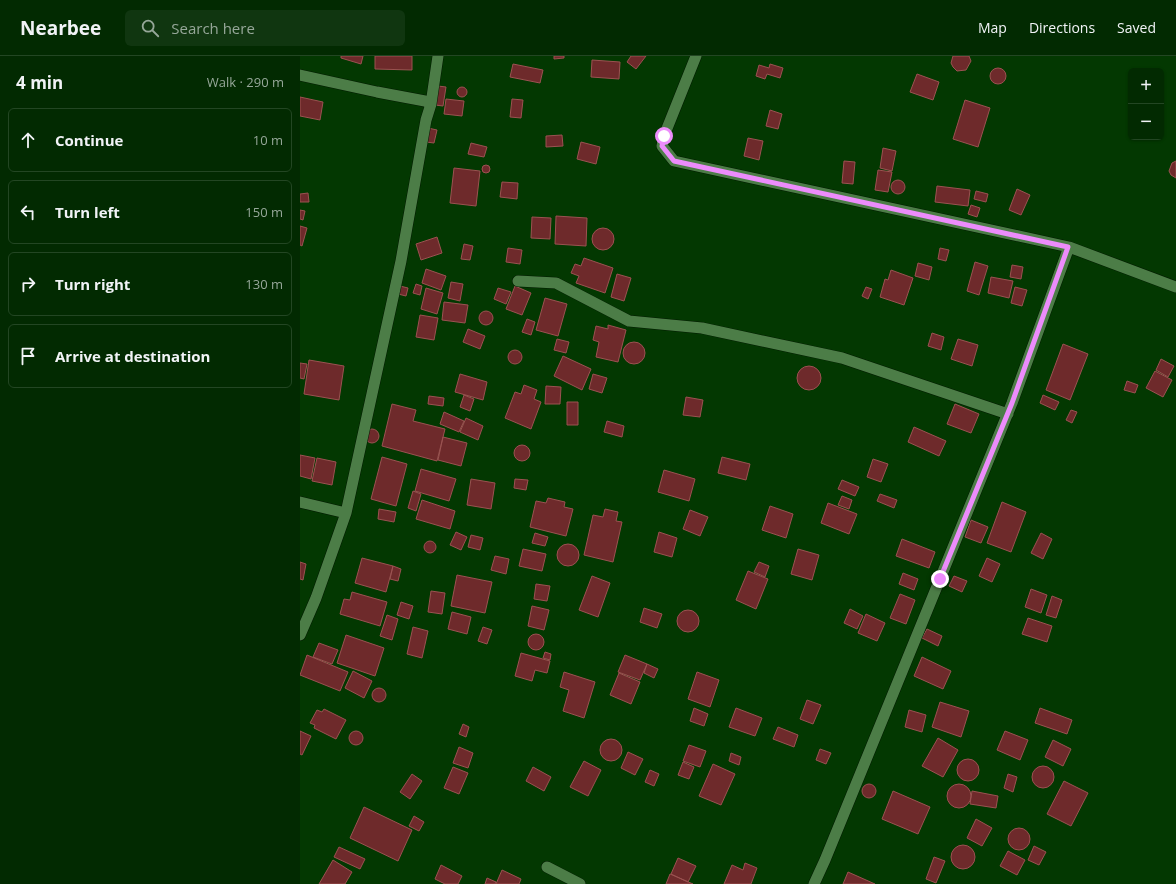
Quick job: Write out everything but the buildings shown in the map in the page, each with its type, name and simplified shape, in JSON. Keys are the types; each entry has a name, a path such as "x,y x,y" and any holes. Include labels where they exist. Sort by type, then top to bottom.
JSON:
{"street":[{"path":"300,635 316,598 346,513 401,261 426,120 431,104 438,56"},
{"path":"696,56 664,136 662,146 674,161 1068,247 1176,287"},
{"path":"300,74 377,92 425,101 431,104"},
{"path":"814,884 826,860 1008,414 1068,247"},
{"path":"518,281 556,283 629,321 702,328 842,358 1008,414"},
{"path":"300,502 346,513"},
{"path":"547,867 580,884"}],"route":[{"path":"664,136 662,146 669,157 674,161 1068,247 1012,403 957,541 940,579"}]}
